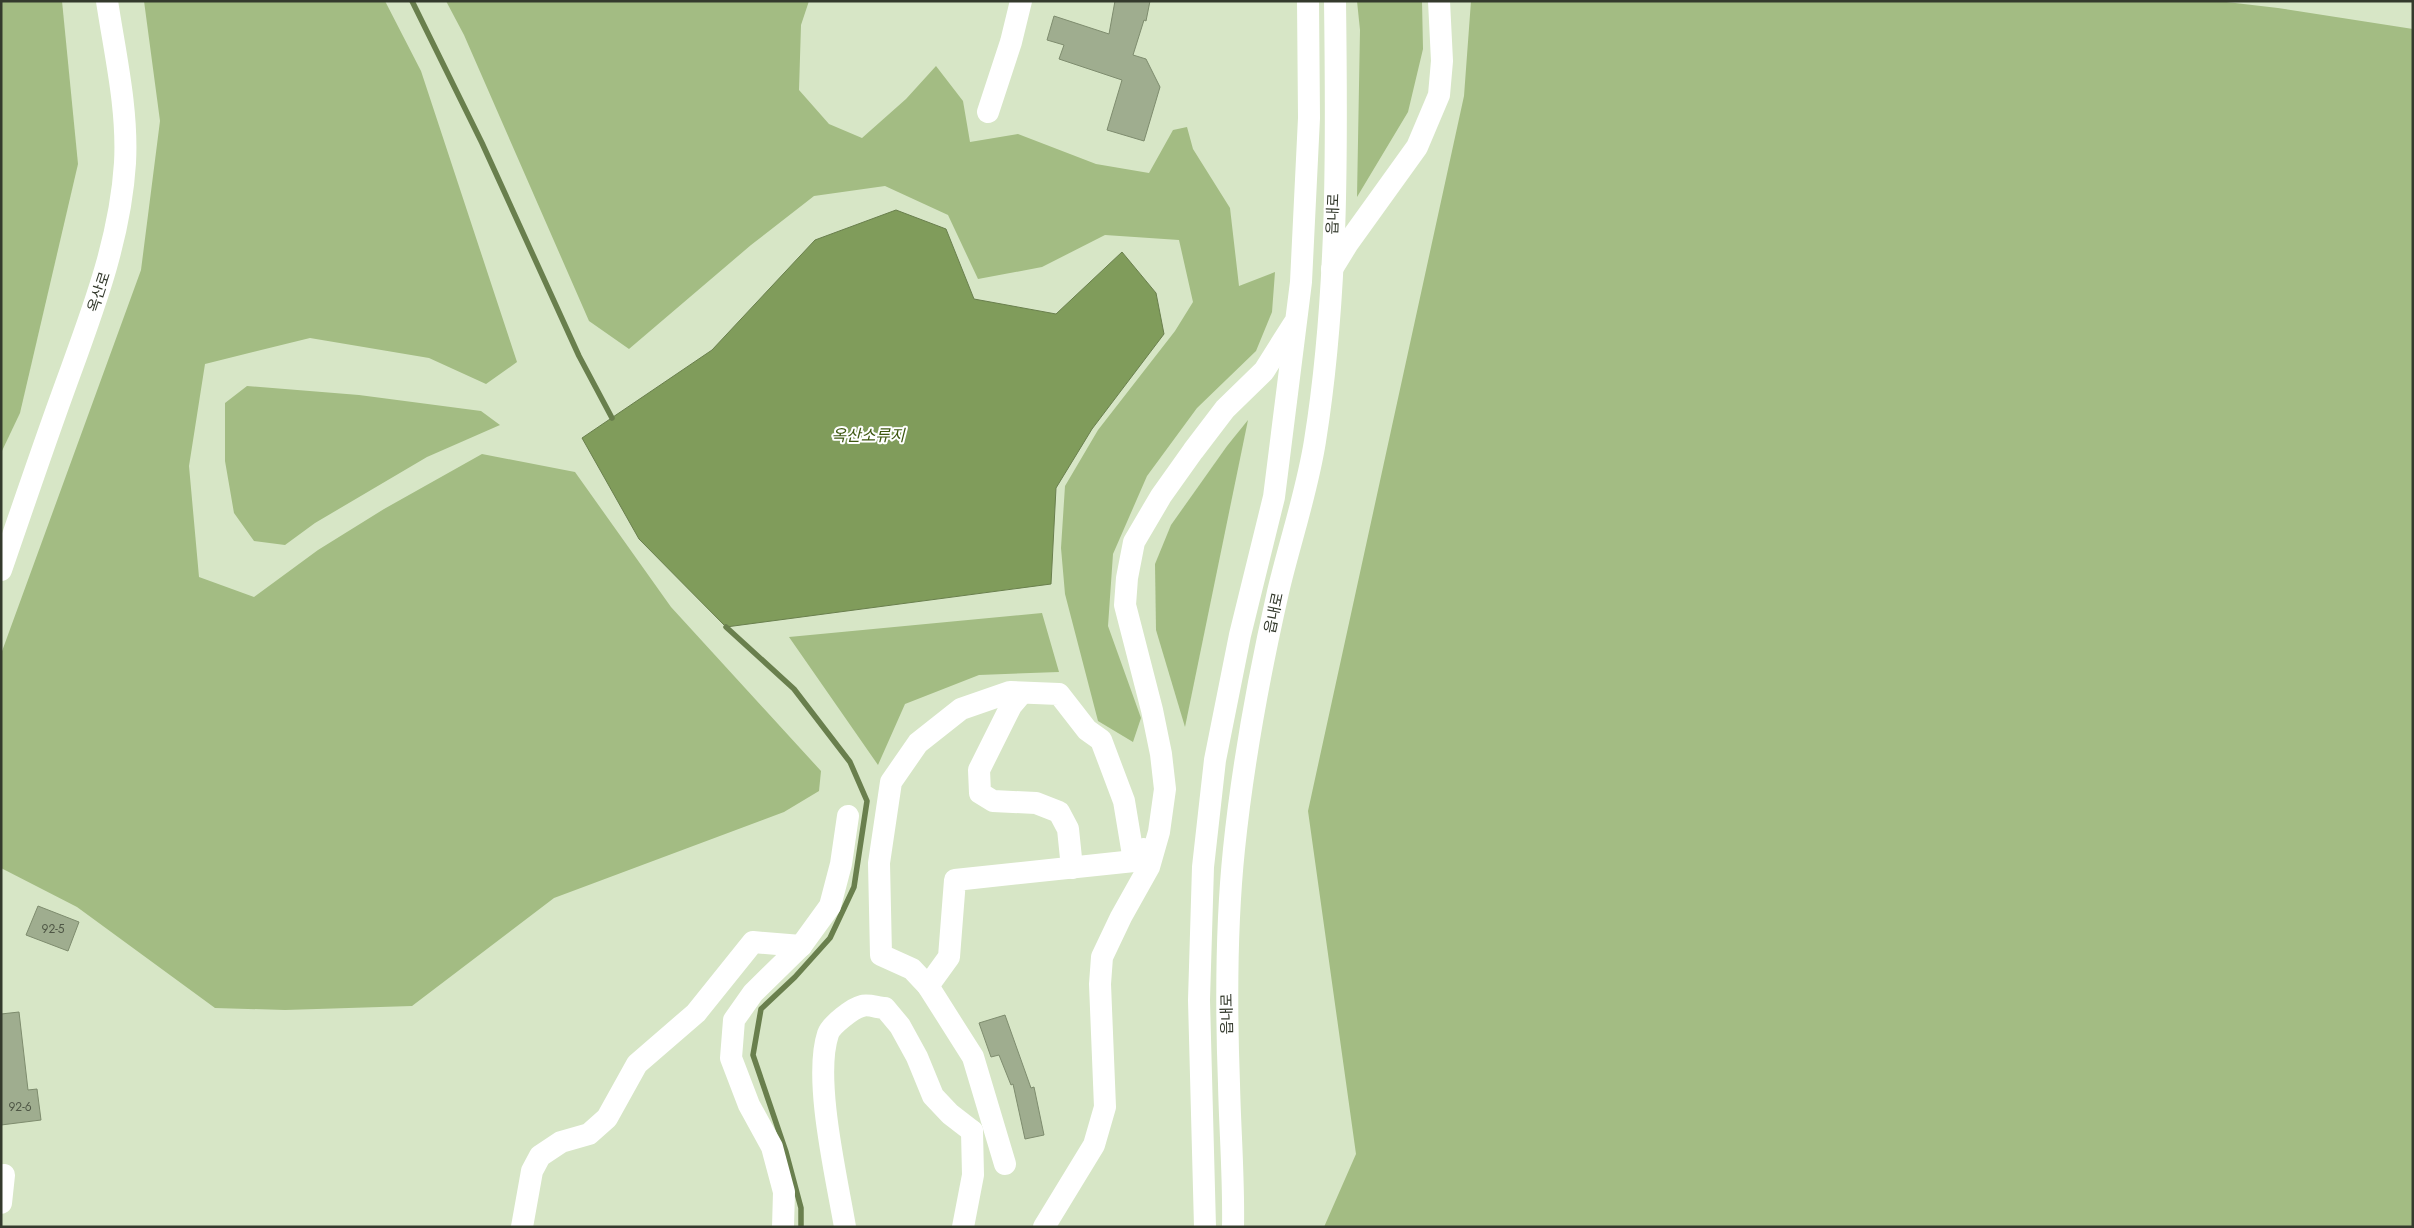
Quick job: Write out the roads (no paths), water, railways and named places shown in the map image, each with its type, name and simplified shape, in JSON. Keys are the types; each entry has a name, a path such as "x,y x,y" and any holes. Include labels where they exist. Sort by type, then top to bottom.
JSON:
{"street":[{"name":"옥산로","path":"1,570 108,265 117,221 125,163 125,120 107,1"},
{"path":"988,112 1011,42 1021,1"},
{"name":"읍내로","path":"1204,1227 1199,1000 1203,867 1215,760 1240,635 1274,497 1302,273 1309,118 1308,1"},
{"name":"읍내로","path":"1233,1227 1226,980 1234,847 1256,698 1279,590 1314,445 1323,383 1333,224 1335,1"},
{"path":"1331,271 1417,147 1439,95 1442,34 1439,1"},
{"path":"1333,224 1362,224"},
{"path":"1044,1227 1094,1145 1104,1106 1100,984 1102,957 1121,917 1149,867 1159,832 1165,789 1161,754 1126,605 1127,578 1134,542 1161,496 1193,451 1225,409 1264,371 1296,320"},
{"path":"1264,371 1279,374 1288,384"},
{"path":"1005,1164 973,1057 928,986 912,970 881,955 879,863 891,782 918,743 961,709 1010,692 1058,694 1087,730 1102,740 1124,800 1134,861"},
{"path":"1022,693 1011,706 979,770 980,792 993,802 1036,803 1058,812 1068,829 1072,868"},
{"path":"783,1227 784,1192 772,1147 749,1105 731,1058 734,1020 753,993 801,946 830,906 841,864 848,816"},
{"path":"928,986 949,957 955,880 1134,861 1159,832"},
{"path":"522,1227 532,1171 540,1156 560,1142 589,1134 607,1118 637,1064 696,1013 753,942 801,946"},
{"path":"845,1227 826,1108 823,1072 828,1033 839,1020 863,1005 885,1008 900,1026 917,1057 933,1096 950,1114 972,1131"},
{"path":"972,1131 993,1123"},
{"path":"963,1227 973,1176 972,1131"},
{"path":"1,1203 4,1176"}],"water":[{"name":"옥산소류지","path":"896,210 946,229 974,299 1056,314 1122,252 1156,293 1164,334 1092,429 1056,488 1051,584 726,627 639,539 582,438 712,350 815,240"}],"waterway":[{"path":"412,1 482,143 579,356 612,418"},
{"path":"726,627 794,689 850,762 867,801 854,887 830,938 795,977 761,1009 753,1055 786,1152 801,1208 801,1227"}]}
